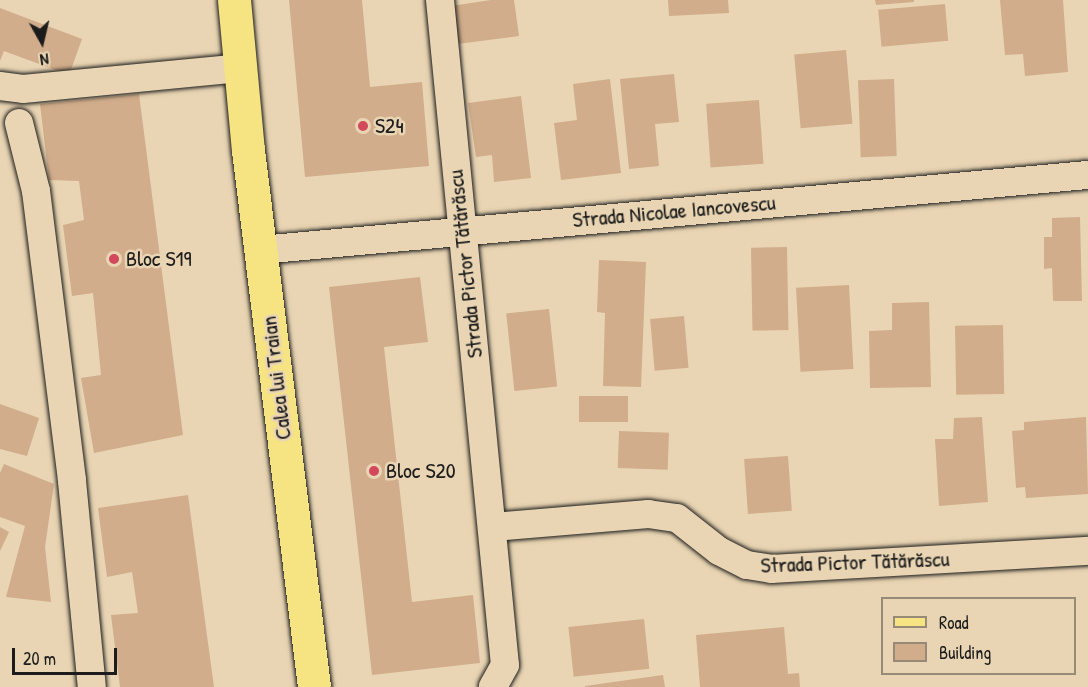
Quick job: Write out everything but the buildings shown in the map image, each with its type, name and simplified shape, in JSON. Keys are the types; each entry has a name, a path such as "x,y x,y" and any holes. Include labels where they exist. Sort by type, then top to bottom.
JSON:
{"main road":[{"name":"Calea lui Traian","path":"234,0 260,250 314,687"}],"street":[{"name":"Strada Pictor Tătărăscu","path":"440,0 460,229 493,527 505,665 493,687"},
{"path":"0,86 23,89 240,68"},
{"path":"19,123 36,191 72,481 92,687"},
{"name":"Strada Nicolae Iancovescu","path":"260,250 460,229 1088,175"},
{"name":"Strada Pictor Tătărăscu","path":"493,527 648,514 677,518 719,551 747,565 772,569 1088,551"}],"place":[{"name":"S24","path":"363,126"},
{"name":"Bloc S19","path":"114,259"},
{"name":"Bloc S20","path":"374,471"}]}
